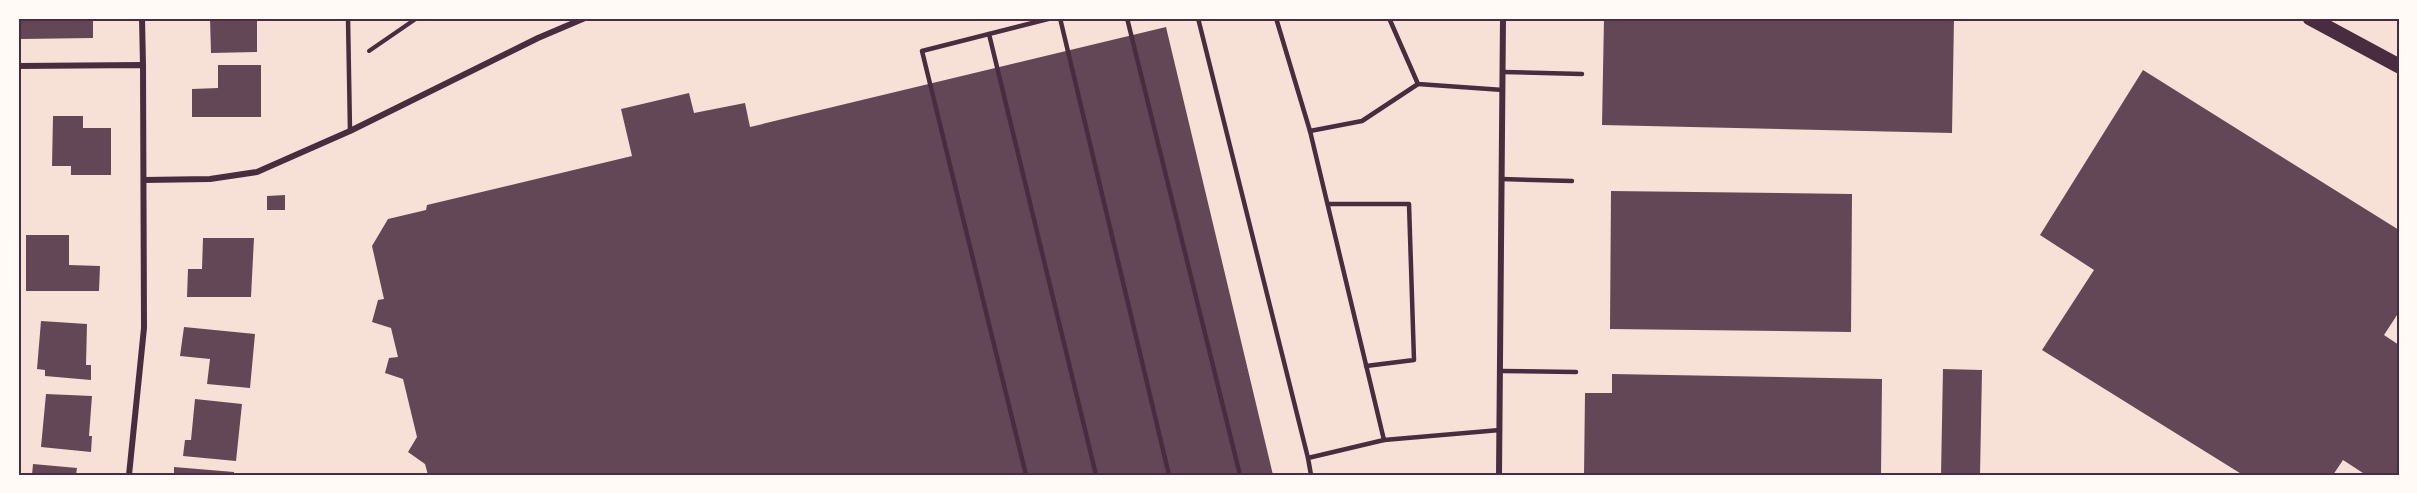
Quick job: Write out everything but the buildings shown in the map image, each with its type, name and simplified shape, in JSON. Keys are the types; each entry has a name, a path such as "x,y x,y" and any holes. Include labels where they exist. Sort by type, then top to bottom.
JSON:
{"main road":[{"path":"2310,18 2399,66"}],"street":[{"path":"129,475 144,328 142,18"},
{"path":"144,180 210,179 257,172 350,130 538,38 585,18"},
{"path":"1499,475 1503,18"},
{"path":"18,66 143,65"}],"lane":[{"path":"348,18 350,130"},
{"path":"1026,475 922,51 1052,18"},
{"path":"1060,18 1169,475"},
{"path":"1127,18 1240,475"},
{"path":"1198,18 1311,475"},
{"path":"1276,18 1310,130 1384,440"},
{"path":"1389,18 1418,84"},
{"path":"989,34 1096,475"},
{"path":"1503,72 1582,74"},
{"path":"1310,130 1362,121 1418,84 1503,90"},
{"path":"1502,179 1572,181"},
{"path":"1328,204 1409,204 1414,360 1366,366"},
{"path":"1500,371 1576,372"},
{"path":"1308,458 1384,440 1500,430"}],"path":[{"path":"349,66 417,18"}]}
